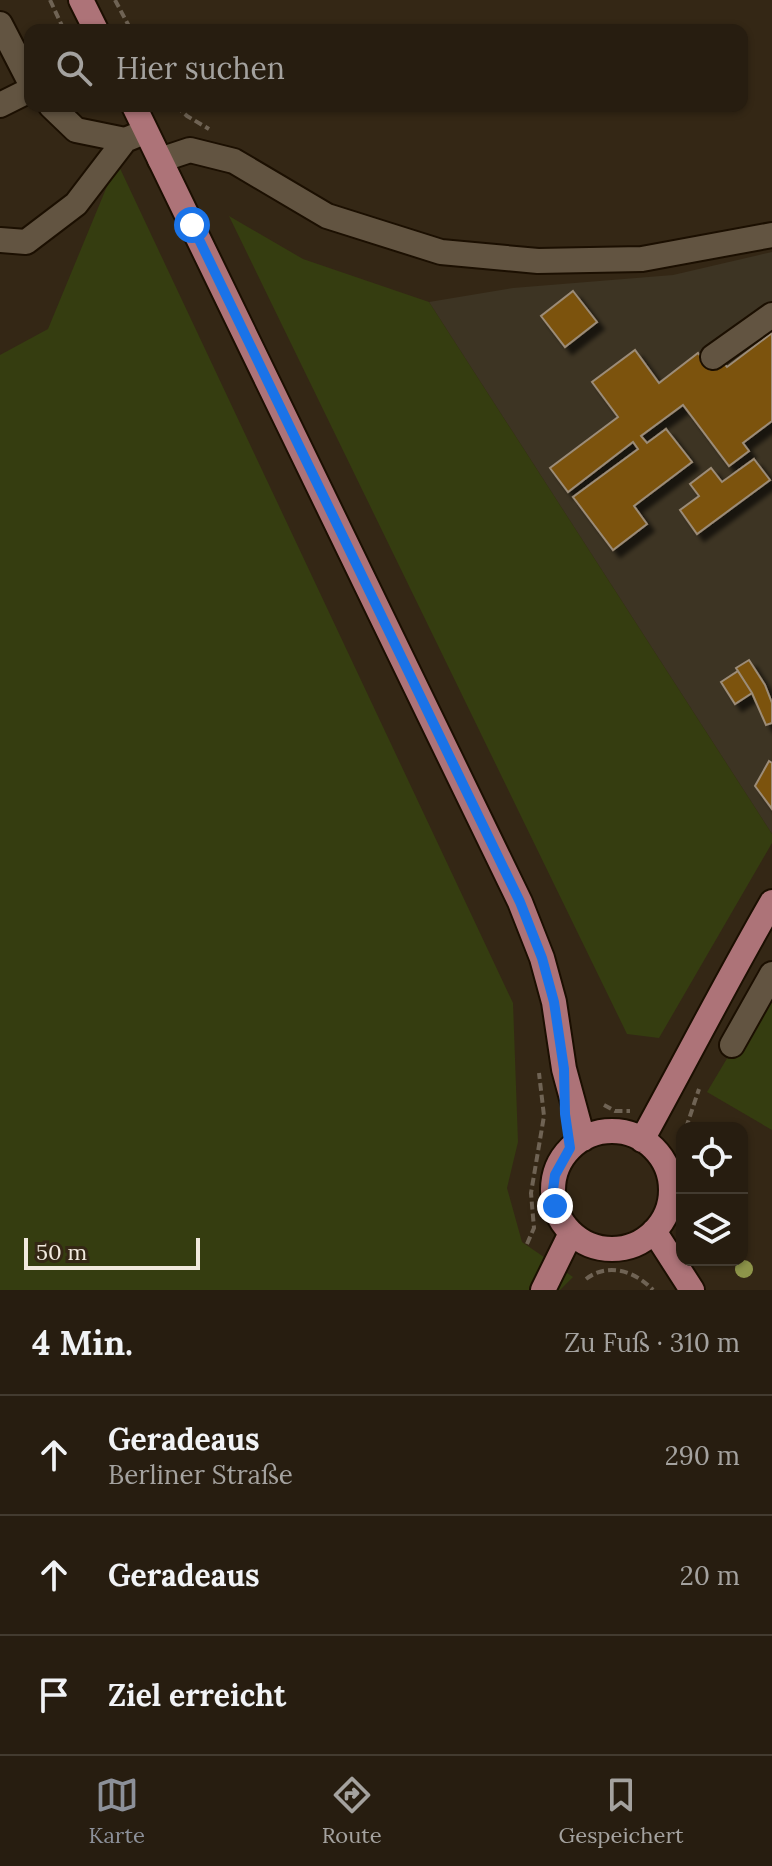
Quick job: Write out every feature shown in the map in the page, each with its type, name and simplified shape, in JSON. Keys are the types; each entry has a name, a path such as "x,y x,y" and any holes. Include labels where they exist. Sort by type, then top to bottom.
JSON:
{"main road":[{"path":"81,0 93,24"},
{"path":"134,112 136,135 160,160 520,902 542,958 554,1002 577,1143"},
{"path":"648,1144 713,1005 772,902"},
{"path":"613,1131 628,1133 648,1144 669,1176 671,1190 669,1205 649,1235 629,1246 612,1249 595,1246 575,1236 561,1220 553,1190 555,1175 577,1143 613,1131"},
{"path":"649,1235 681,1290"},
{"path":"649,1235 692,1290"},
{"path":"546,1285 556,1260 575,1236"}],"street":[{"path":"0,24 24,70"},
{"path":"0,105 24,93"},
{"path":"57,112 76,130 136,135"},
{"path":"0,240 26,242 76,204 136,135"},
{"path":"160,160 190,150 234,161 327,216 441,252 538,261 642,259 772,235"},
{"path":"713,357 772,315"},
{"path":"732,1045 772,974"}],"path":[{"path":"50,0 61,24"},
{"path":"115,0 128,24"},
{"path":"527,1244 534,1228 531,1193 544,1126 539,1072"},
{"path":"586,1279 596,1271 618,1269 642,1278 653,1290"}],"shaded area":[{"path":"772,252 772,834 429,302 513,288 673,275"}],"green space":[{"path":"117,162 513,1003 518,1142 507,1188 522,1242 573,1277 560,1290 0,1290 0,355 48,329"},
{"path":"229,216 303,259 429,302 772,834 772,843 659,1038 627,1034"},
{"path":"772,983 772,1130 707,1092"}],"building":[{"path":"573,291 597,322 565,347 541,316"},
{"path":"772,333 772,421 743,443 749,451 729,466 683,405 641,436 647,443 666,429 692,462 634,506 647,524 613,550 573,497 638,449 633,442 568,492 550,468 618,417 592,382 635,350 659,383 698,353 710,369 721,360 727,367"},
{"path":"754,459 770,480 697,534 680,510 699,496 690,484 711,468 722,482"},
{"path":"749,660 772,703 772,723 766,725 752,693 736,668"},
{"path":"738,671 752,693 735,704 721,682"},
{"path":"769,761 772,763 772,809 755,786"}],"route":[{"path":"192,225 520,902 542,958 554,1002 564,1069 565,1114 570,1148 555,1175 555,1206"}]}
